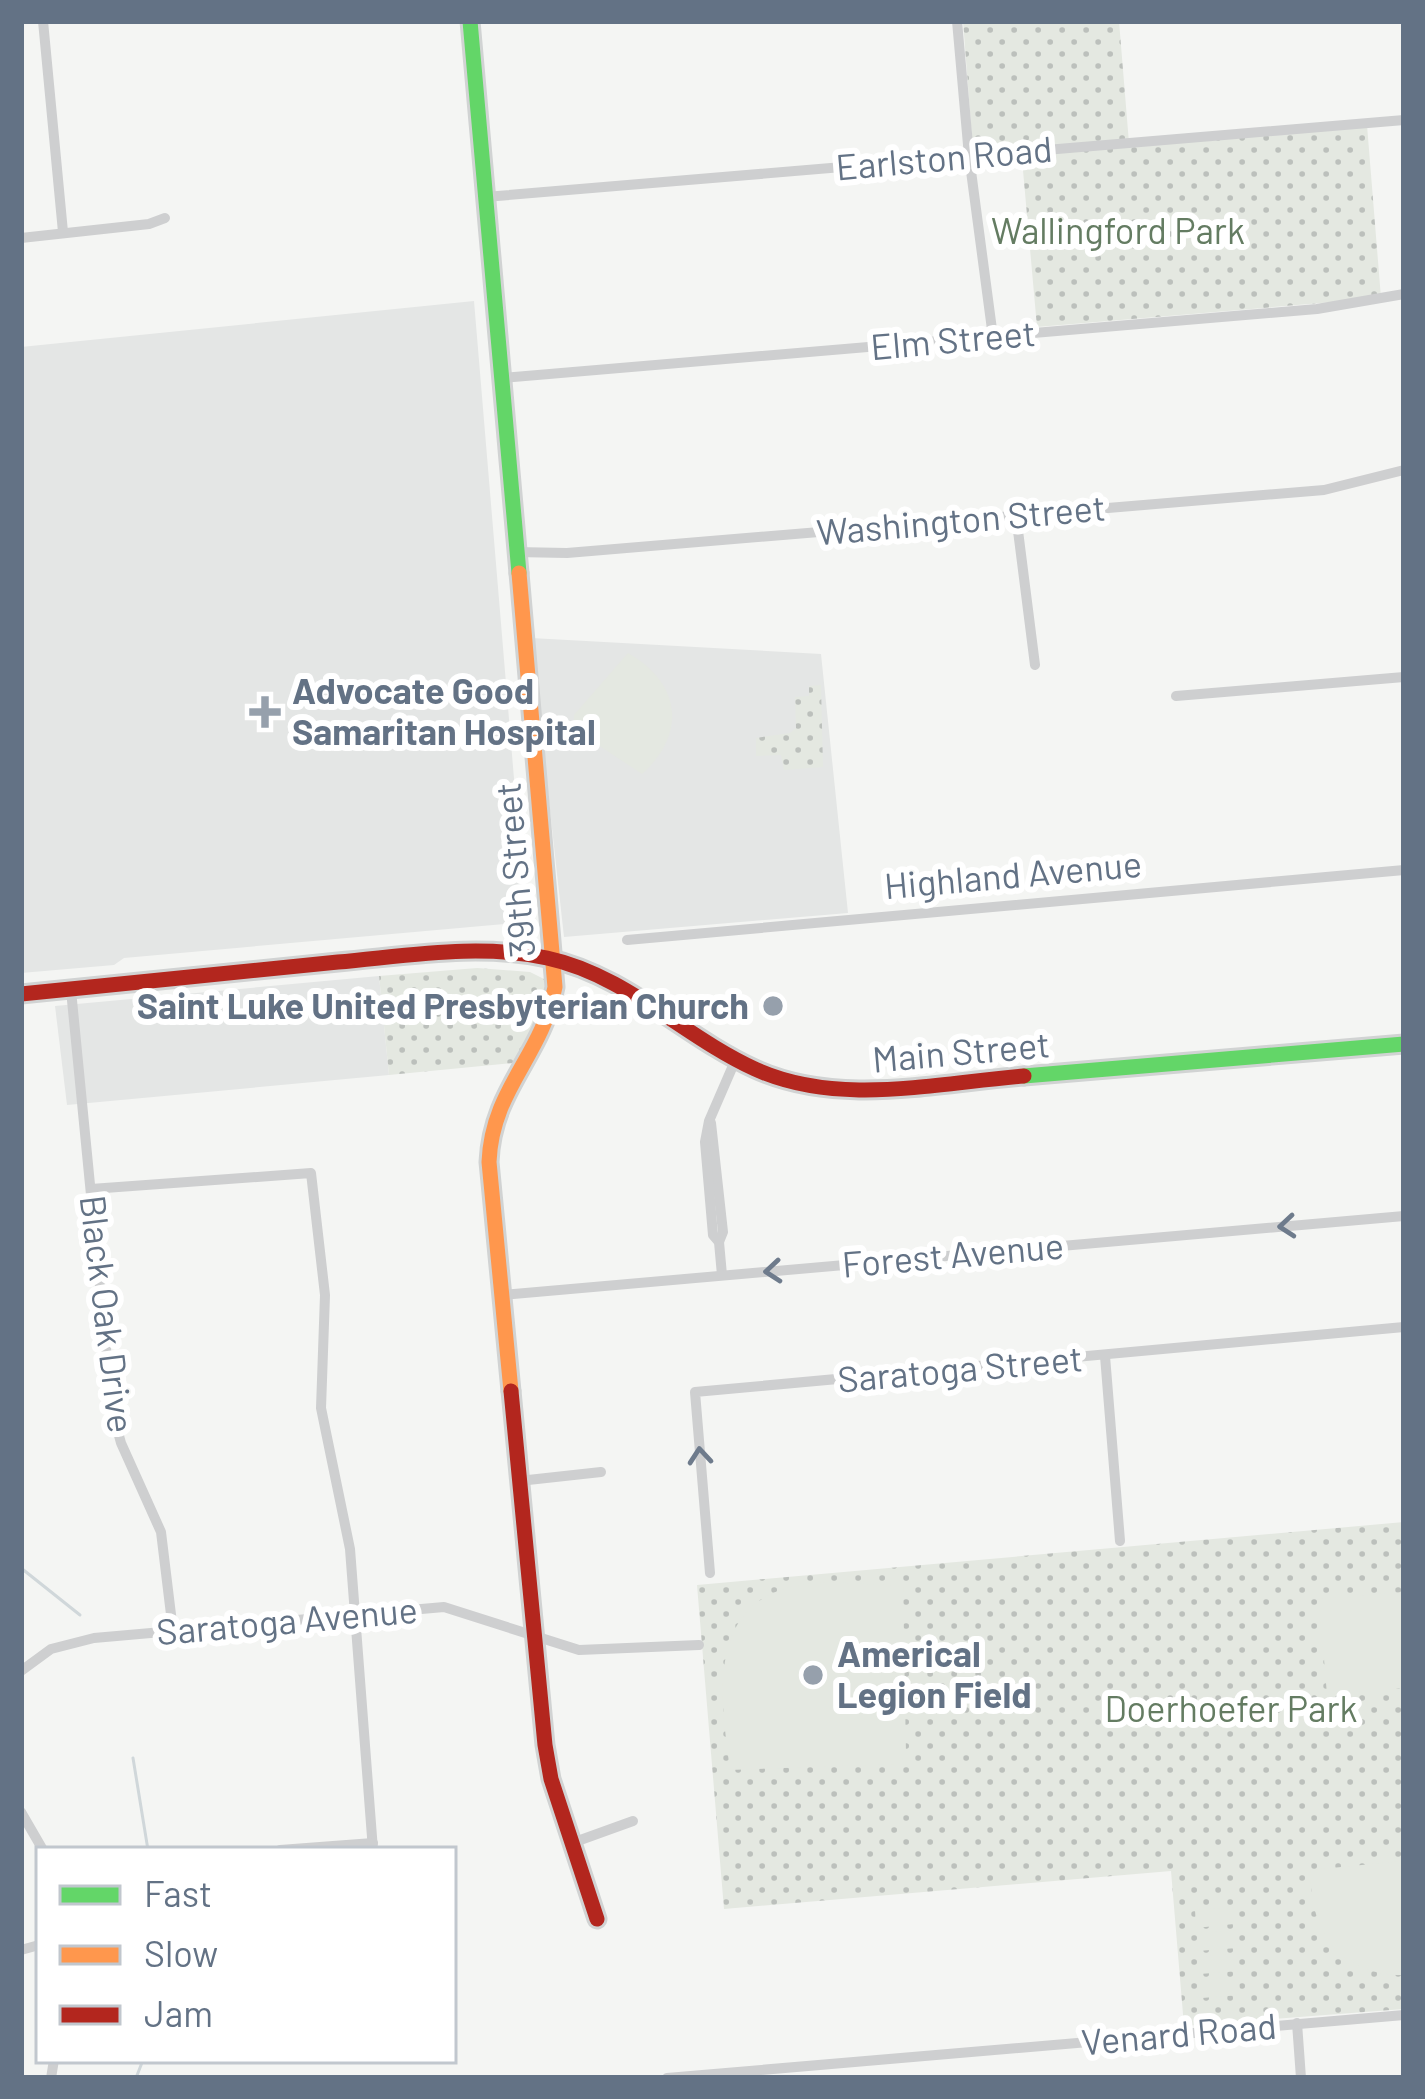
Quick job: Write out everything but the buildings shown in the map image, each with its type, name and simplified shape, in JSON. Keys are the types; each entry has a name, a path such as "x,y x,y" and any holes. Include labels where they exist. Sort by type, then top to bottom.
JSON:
{"street":[{"path":"43,21 63,232"},
{"name":"39th Street","path":"470,21 555,991 543,1037 504,1092 490,1123 489,1162 548,1763 597,1919"},
{"path":"957,21 993,337"},
{"name":"Earlston Road","path":"484,197 1404,120"},
{"path":"21,238 148,224 165,218"},
{"name":"Elm Street","path":"501,378 1317,310 1404,294"},
{"name":"Washington Street","path":"515,552 567,554 1324,490 1404,470"},
{"path":"1016,515 1035,665"},
{"path":"1176,696 1404,677"},
{"name":"Highland Avenue","path":"627,940 1404,870"},
{"path":"21,994 451,952 489,951 554,960"},
{"name":"Main Street","path":"554,960 609,982 735,1061 799,1085 859,1091 1404,1044"},
{"name":"Black Oak Drive","path":"71,990 112,1410 121,1443 161,1532 173,1631"},
{"path":"722,1275 708,1176 709,1120 735,1061"},
{"path":"91,1189 311,1173 325,1294 321,1408 346,1517 373,1846"},
{"name":"Forest Avenue","path":"502,1295 1404,1216"},
{"name":"Saratoga Street","path":"710,1573 695,1392 1404,1328"},
{"path":"1105,1356 1120,1541"},
{"path":"519,1481 601,1472"},
{"name":"Saratoga Avenue","path":"21,1671 51,1649 80,1640 444,1607 592,1652 699,1645"},
{"path":"21,1812 41,1847"},
{"path":"572,1843 634,1821"},
{"name":"Venard Road","path":"668,2078 1404,2015"},
{"path":"1297,2024 1301,2078"}],"shaded area":[{"name":"Advocate Good Samaritan Hospital","path":"474,301 526,922 124,958 114,965 21,973 21,347"},
{"path":"531,638 821,654 848,913 564,937"},
{"path":"379,976 389,1075 67,1105 55,1006"}],"green space":[{"name":"Wallingford Park","path":"963,21 1119,21 1129,143 1367,125 1381,298 1037,327 1021,148 973,151"},
{"path":"628,653 659,679 672,710 666,742 642,774 574,729 574,715"},
{"path":"821,685 823,767 784,770 781,755 756,756 756,738 790,733 796,728 795,697 809,696 809,686"},
{"path":"477,968 530,972 544,979 542,1014 521,1054 513,1063 389,1075 379,976"},
{"name":"Doerhoefer Park","path":"1404,1522 1404,2009 1184,2026 1171,1871 724,1909 697,1585"},
{"name":"Americal Legion Field","path":"828,1582 903,1586 906,1754 899,1764 730,1770 724,1673 740,1620 760,1601 788,1588"},
{"path":"1404,1592 1404,1688 1327,1695 1319,1599"},
{"path":"1402,1861 1404,1975 1362,1968 1333,1946 1322,1930 1315,1912 1311,1870"},
{"path":"1233,1907 1234,1924 1196,1928 1195,1910"},
{"path":"1235,1930 1237,1948 1198,1951 1197,1933"},
{"path":"1237,1953 1238,1971 1200,1974 1199,1957"},
{"path":"1239,1977 1240,1995 1202,1998 1201,1980"}],"waterway":[{"path":"21,1568 80,1615"},
{"path":"133,1758 148,1847"},
{"path":"136,2078 142,2063"}],"traffic: fast":[{"path":"470,21 519,573"},
{"path":"1024,1076 1404,1044"}],"traffic: slow":[{"path":"511,1391 489,1162 499,1113 540,1033 555,987 519,573"}],"traffic: jam":[{"path":"21,994 416,954 495,951 576,966 629,992 729,1055 787,1080 853,1090 1024,1076"},
{"path":"511,1391 545,1745 551,1779 597,1919"}],"place":[{"name":"Advocate Good Samaritan Hospital","path":"265,712"},
{"name":"Saint Luke United Presbyterian Church","path":"773,1006"},
{"name":"Americal Legion Field","path":"813,1675"}]}
